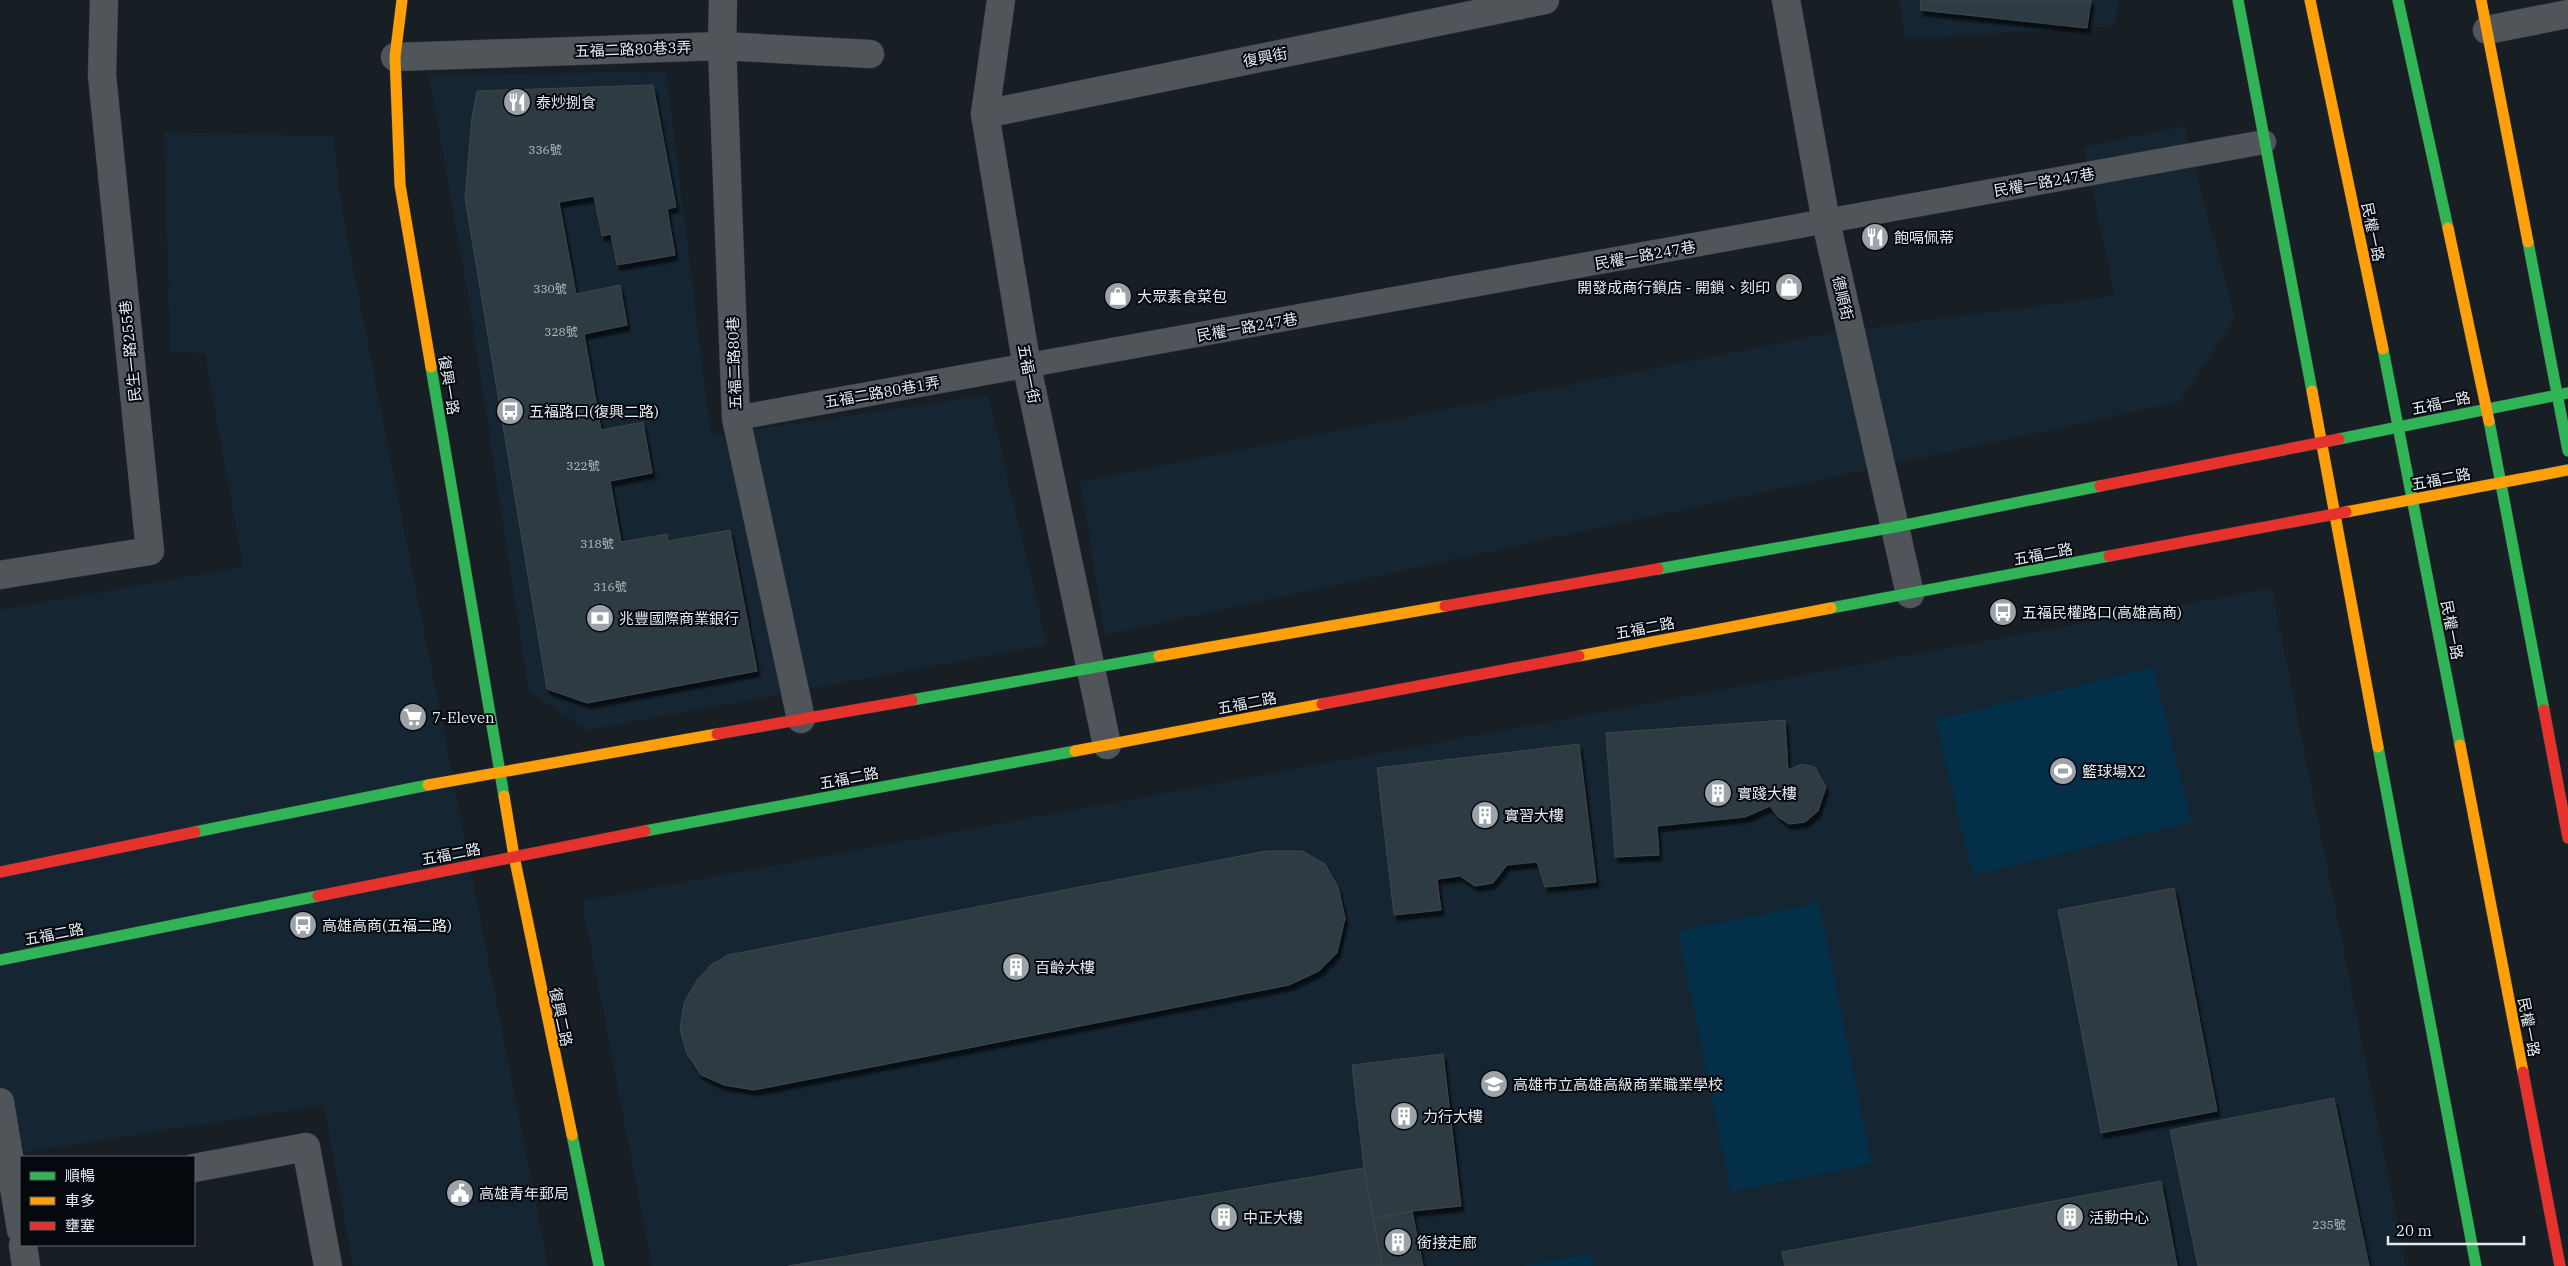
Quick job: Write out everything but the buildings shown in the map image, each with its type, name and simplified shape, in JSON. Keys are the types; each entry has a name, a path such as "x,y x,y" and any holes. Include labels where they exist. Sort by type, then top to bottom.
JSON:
{"street":[{"name":"民生一路255巷","path":"0,575 150,551 102,75 104,0"},
{"name":"復興一路","path":"402,0 395,57 400,185 500,772"},
{"name":"五福二路80巷","path":"723,0 722,46 736,418 801,719"},
{"name":"五福一街","path":"1001,0 984,114 1027,366 1107,744"},
{"name":"復興街","path":"984,114 1545,0"},
{"name":"德順街","path":"1786,0 1826,222 1910,594"},
{"path":"2238,0 2476,1266"},
{"name":"民權一路","path":"2310,0 2399,427 2560,1266"},
{"path":"2398,0 2487,409 2568,838"},
{"path":"2481,0 2562,394 2568,451"},
{"path":"2487,30 2568,14"},
{"name":"五福二路80巷3弄","path":"395,57 722,46 870,54"},
{"name":"五福一路","path":"2321,444 2562,394"},
{"path":"0,872 500,772 1895,527 2321,444"},
{"path":"2500,483 2568,470"},
{"name":"五福二路","path":"0,960 514,856 2500,483"},
{"name":"復興二路","path":"500,772 514,856 599,1266"},
{"path":"0,1102 13,1201 20,1226"},
{"path":"195,1168 306,1147 328,1266"},
{"path":"23,1246 26,1266"}],"lane":[{"name":"民權一路247巷","path":"1027,366 2264,142"},
{"name":"五福二路80巷1弄","path":"736,418 1027,366"}],"shaded area":[{"path":"1899,0 2118,0 2115,26 1905,39"},
{"path":"666,72 711,436 988,395 1047,645 587,730 529,692 468,296 429,75"},
{"path":"2184,126 2235,318 2179,402 1105,635 1080,482 1830,333 2115,296 2083,147"},
{"path":"164,132 333,136 342,211 548,1266 353,1266 324,1105 0,1156 0,610 243,567 205,354 170,351"},
{"name":"高雄市立高雄高級商業職業學校","path":"2272,588 2406,1266 652,1266 582,901"},
{"name":"籃球場X2","path":"2153,667 2191,822 1973,875 1935,720"},
{"path":"1819,903 1872,1164 1731,1192 1678,931"},
{"path":"1592,1254 1594,1266 1521,1266"}],"traffic: fast":[{"path":"2238,0 2312,391"},
{"path":"2398,0 2448,228"},
{"path":"2528,242 2568,451"},
{"path":"2383,349 2460,745"},
{"path":"431,367 504,796"},
{"path":"2339,439 2568,393"},
{"path":"2489,421 2544,710"},
{"path":"1658,569 1895,527 2100,486"},
{"path":"1831,608 2109,556"},
{"path":"912,700 1159,656"},
{"path":"2378,747 2476,1266"},
{"path":"645,831 1075,751"},
{"path":"195,832 428,785"},
{"path":"0,960 318,896"},
{"path":"572,1135 599,1266"}],"traffic: slow":[{"path":"402,0 395,57 400,185 431,367"},
{"path":"2310,0 2383,349"},
{"path":"2481,0 2528,242"},
{"path":"2448,228 2489,421"},
{"path":"2312,391 2378,747"},
{"path":"2346,512 2568,470"},
{"path":"1159,656 1445,606"},
{"path":"1579,656 1831,608"},
{"path":"1075,751 1322,704"},
{"path":"428,785 717,734"},
{"path":"2460,745 2523,1072"},
{"path":"504,796 514,856 572,1135"}],"traffic: jam":[{"path":"2100,486 2339,439"},
{"path":"2109,556 2346,512"},
{"path":"1445,606 1658,569"},
{"path":"1322,704 1579,656"},
{"path":"717,734 912,700"},
{"path":"2544,710 2568,838"},
{"path":"318,896 645,831"},
{"path":"0,872 195,832"},
{"path":"2523,1072 2560,1266"}],"place":[{"name":"泰炒捌食","path":"517,102"},
{"name":"飽嗝佩蒂","path":"1875,237"},
{"name":"開發成商行鎖店 - 開鎖、刻印","path":"1789,287"},
{"name":"大眾素食菜包","path":"1118,296"},
{"name":"五福路口(復興二路)","path":"510,411"},
{"name":"五福民權路口(高雄高商)","path":"2003,612"},
{"name":"兆豐國際商業銀行","path":"600,618"},
{"name":"7-Eleven","path":"413,717"},
{"name":"籃球場X2","path":"2063,771"},
{"name":"實踐大樓","path":"1718,793"},
{"name":"實習大樓","path":"1485,815"},
{"name":"高雄高商(五福二路)","path":"303,925"},
{"name":"百齡大樓","path":"1016,967"},
{"name":"高雄市立高雄高級商業職業學校","path":"1494,1084"},
{"name":"力行大樓","path":"1404,1116"},
{"name":"高雄青年郵局","path":"460,1193"},
{"name":"中正大樓","path":"1224,1217"},
{"name":"活動中心","path":"2070,1217"},
{"name":"銜接走廊","path":"1398,1242"}]}
